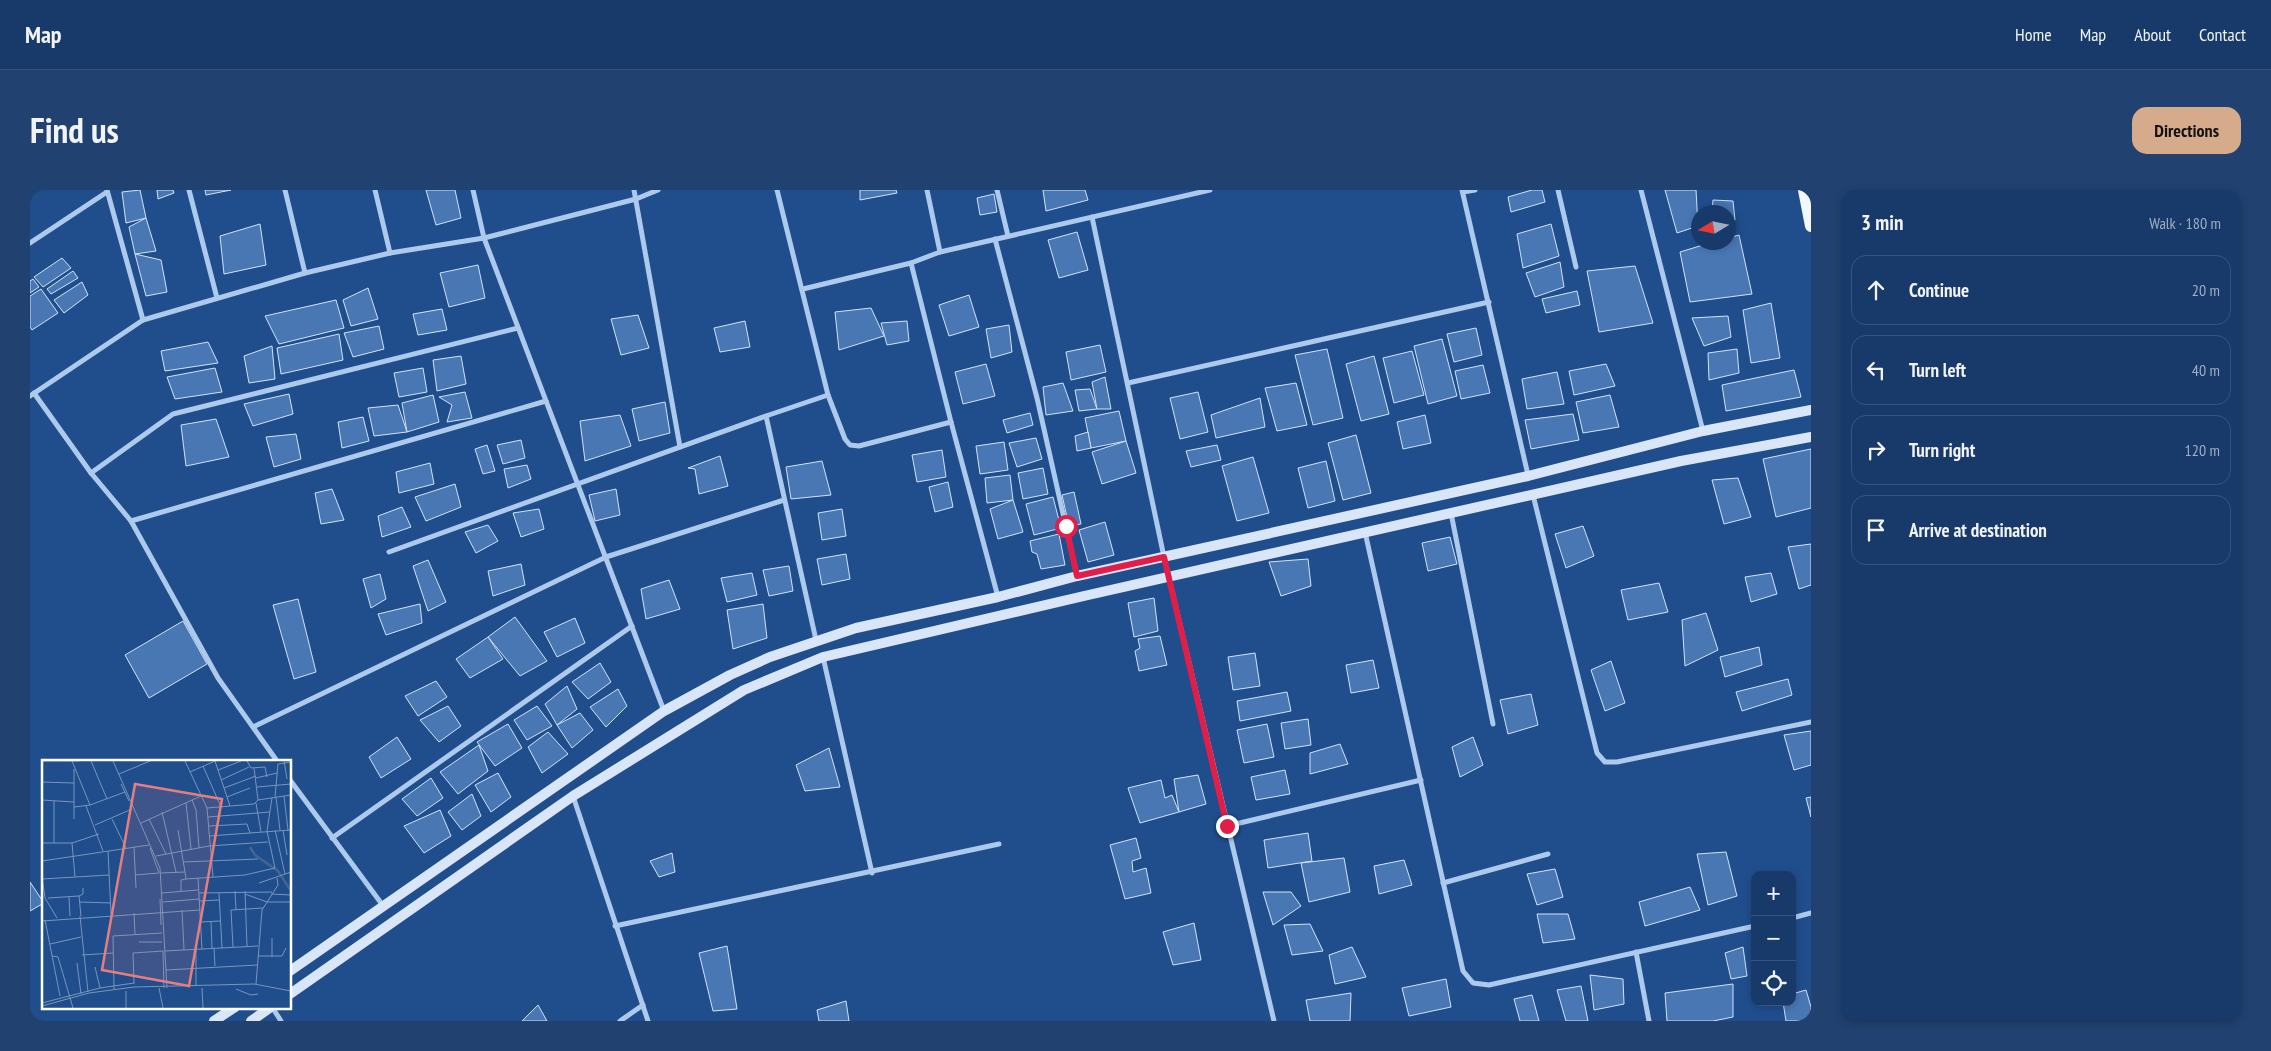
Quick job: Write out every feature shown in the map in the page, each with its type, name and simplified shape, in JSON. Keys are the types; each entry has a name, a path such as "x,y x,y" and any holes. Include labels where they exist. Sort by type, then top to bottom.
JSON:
{"main road":[{"path":"1804,190 1811,226"}],"street":[{"path":"189,190 217,298"},
{"path":"284,190 305,273"},
{"path":"375,190 390,253"},
{"path":"473,190 484,238 664,711"},
{"path":"634,190 680,446"},
{"path":"276,760 218,678 131,521 32,394 143,320 305,273 390,253 484,238 636,199 658,190"},
{"path":"777,190 828,395 845,439 850,445 859,446 950,422"},
{"path":"927,190 940,252"},
{"path":"997,190 1008,236"},
{"path":"803,290 911,263 940,252 1206,190"},
{"path":"1475,190 1463,191 1528,476"},
{"path":"1558,190 1576,268"},
{"path":"1641,190 1703,431"},
{"path":"30,243 107,191 143,320"},
{"path":"1092,217 1164,557 1274,1021"},
{"path":"996,239 1037,398 1077,576"},
{"path":"911,263 950,422 998,597"},
{"path":"1128,383 1489,302"},
{"path":"92,473 173,414 518,328"},
{"path":"389,552 680,446 828,395"},
{"path":"131,521 546,401"},
{"path":"291,970 664,711 730,675 816,640 856,628 998,597 1077,576 1528,476 1703,431 1811,410"},
{"path":"766,416 816,640"},
{"path":"291,993 573,796 744,690 823,657 1682,461 1811,437"},
{"path":"1533,495 1597,753 1605,762 1617,762 1811,722"},
{"path":"253,727 606,557 784,500"},
{"path":"1451,513 1493,724"},
{"path":"1366,532 1463,971 1473,983 1489,985 1751,927"},
{"path":"332,838 632,626"},
{"path":"823,657 872,873"},
{"path":"1227,826 1420,780"},
{"path":"291,781 384,907"},
{"path":"573,796 648,1021"},
{"path":"615,926 872,873 999,844"},
{"path":"1443,883 1548,854"},
{"path":"1796,917 1811,915"},
{"path":"1636,952 1649,1021"},
{"path":"620,1021 643,1005"},
{"path":"214,1021 234,1008"},
{"path":"250,1021 270,1008"},
{"path":"273,1008 281,1021"}],"building":[{"path":"140,190 146,218 126,223 122,192"},
{"path":"157,190 173,190 174,193 158,199"},
{"path":"205,190 231,190 206,195"},
{"path":"426,190 455,190 461,218 436,225"},
{"path":"860,190 896,190 897,193 860,200"},
{"path":"1043,190 1085,190 1088,200 1046,211"},
{"path":"1532,190 1542,190 1545,202 1511,212 1508,197"},
{"path":"1665,190 1696,190 1697,205 1691,205 1691,228 1677,233"},
{"path":"994,194 997,212 980,215 977,198"},
{"path":"1713,200 1733,201 1733,205 1713,205"},
{"path":"146,218 156,251 135,254 129,227"},
{"path":"260,224 266,265 224,274 220,236"},
{"path":"1551,224 1559,256 1523,268 1517,234"},
{"path":"1077,232 1088,270 1059,278 1048,240"},
{"path":"1739,235 1752,294 1690,302 1680,252 1691,249 1736,250 1736,236"},
{"path":"135,254 161,260 167,292 146,296"},
{"path":"62,258 71,268 43,287 34,277"},
{"path":"1560,262 1564,287 1535,297 1526,273"},
{"path":"478,265 485,298 449,307 440,273"},
{"path":"1635,266 1653,323 1599,332 1587,271"},
{"path":"73,271 78,278 51,294 47,289"},
{"path":"33,279 39,287 30,293 30,281"},
{"path":"82,282 88,295 64,313 54,300"},
{"path":"368,288 378,319 351,326 343,300"},
{"path":"41,289 58,313 32,330 30,327 30,296"},
{"path":"1577,291 1580,305 1546,313 1542,299"},
{"path":"969,295 979,327 949,336 939,305"},
{"path":"336,300 344,328 279,344 265,316"},
{"path":"1771,303 1780,358 1751,363 1743,310"},
{"path":"871,308 884,336 839,350 835,312"},
{"path":"442,309 447,330 418,335 413,314"},
{"path":"638,315 649,348 621,355 611,319"},
{"path":"1728,316 1731,337 1704,346 1692,318"},
{"path":"745,321 750,347 720,352 714,328"},
{"path":"907,321 909,341 887,345 881,323"},
{"path":"1009,325 1012,352 991,358 986,329"},
{"path":"379,326 384,349 353,357 344,333"},
{"path":"1476,328 1482,355 1454,362 1447,334"},
{"path":"339,334 343,360 281,374 277,348"},
{"path":"1442,339 1457,396 1428,404 1414,346"},
{"path":"208,342 218,363 165,371 161,351"},
{"path":"1100,345 1106,372 1071,380 1066,352"},
{"path":"272,346 275,379 249,383 244,356"},
{"path":"1327,349 1343,418 1313,425 1295,355"},
{"path":"1737,349 1739,373 1709,380 1708,353"},
{"path":"1412,351 1424,395 1394,403 1383,358"},
{"path":"461,356 466,384 437,391 433,360"},
{"path":"1374,356 1389,414 1361,421 1346,364"},
{"path":"986,364 995,396 963,404 955,372"},
{"path":"1606,364 1615,386 1574,395 1569,371"},
{"path":"1483,365 1490,393 1461,399 1455,371"},
{"path":"215,368 222,392 175,399 167,377"},
{"path":"423,368 427,392 399,397 394,373"},
{"path":"1794,370 1801,397 1726,411 1722,385"},
{"path":"1557,372 1564,404 1527,409 1522,379"},
{"path":"1105,377 1111,409 1097,409 1092,382"},
{"path":"1063,383 1073,411 1046,415 1043,387"},
{"path":"1296,383 1307,425 1277,431 1265,388"},
{"path":"1090,389 1097,409 1079,411 1075,390"},
{"path":"465,392 472,418 447,422 452,405 439,397"},
{"path":"1198,392 1208,432 1180,439 1170,398"},
{"path":"289,394 293,414 253,426 244,404"},
{"path":"433,395 439,422 407,432 402,403"},
{"path":"1610,395 1619,427 1583,433 1576,402"},
{"path":"1260,398 1265,427 1216,438 1211,415"},
{"path":"665,402 670,433 639,441 632,409"},
{"path":"398,405 407,432 374,436 368,408"},
{"path":"1119,411 1126,441 1091,448 1085,418"},
{"path":"1030,413 1033,425 1007,433 1003,420"},
{"path":"1573,414 1579,440 1531,449 1525,420"},
{"path":"620,415 631,446 585,461 580,421"},
{"path":"1425,415 1431,443 1403,449 1397,422"},
{"path":"363,417 369,441 342,448 338,422"},
{"path":"216,419 229,457 186,466 181,425"},
{"path":"1088,432 1091,448 1077,451 1075,436"},
{"path":"296,434 301,459 274,467 266,437"},
{"path":"1356,435 1371,493 1343,500 1328,443"},
{"path":"1036,438 1042,459 1017,467 1009,443"},
{"path":"521,440 525,458 503,464 497,445"},
{"path":"1126,441 1136,473 1102,484 1092,452"},
{"path":"1004,442 1008,470 980,474 976,446"},
{"path":"487,445 495,471 483,474 475,449"},
{"path":"1217,445 1221,460 1191,467 1186,451"},
{"path":"1811,449 1811,508 1776,517 1763,459"},
{"path":"942,450 946,477 917,482 912,455"},
{"path":"720,456 728,486 699,494 695,469 688,468"},
{"path":"1253,457 1269,513 1237,521 1222,466"},
{"path":"822,461 831,495 791,499 786,467"},
{"path":"1326,461 1335,501 1308,508 1298,468"},
{"path":"430,463 434,484 399,493 396,472"},
{"path":"527,465 531,479 508,488 504,469"},
{"path":"1043,468 1048,494 1023,499 1018,473"},
{"path":"1010,475 1013,500 987,503 985,478"},
{"path":"1738,478 1751,517 1724,524 1712,480"},
{"path":"948,482 953,507 935,512 929,487"},
{"path":"455,484 461,507 426,521 415,497"},
{"path":"332,489 344,520 321,524 315,493"},
{"path":"616,489 620,515 595,521 589,495"},
{"path":"1074,492 1081,524 1069,526 1062,495"},
{"path":"1053,497 1061,528 1034,535 1026,504"},
{"path":"1013,500 1023,532 998,539 990,509"},
{"path":"402,507 411,527 382,537 378,516"},
{"path":"539,509 544,529 521,537 513,513"},
{"path":"842,509 846,536 822,540 818,513"},
{"path":"1105,522 1114,555 1088,562 1079,530"},
{"path":"488,525 498,541 476,553 465,532"},
{"path":"1583,526 1594,556 1566,568 1555,534"},
{"path":"1059,534 1065,565 1041,569 1037,554 1032,552 1030,541"},
{"path":"1450,537 1457,564 1428,571 1422,543"},
{"path":"1811,544 1811,585 1799,589 1788,547"},
{"path":"846,554 850,579 822,585 817,559"},
{"path":"1308,559 1311,586 1281,596 1269,562"},
{"path":"428,560 446,602 428,611 413,566"},
{"path":"521,564 525,585 493,596 488,571"},
{"path":"789,566 793,591 769,596 763,570"},
{"path":"752,573 757,595 727,602 721,578"},
{"path":"1771,573 1777,594 1751,602 1745,577"},
{"path":"380,574 386,599 371,608 363,579"},
{"path":"669,580 680,609 646,619 641,589"},
{"path":"1659,583 1668,612 1628,620 1621,590"},
{"path":"1154,598 1158,631 1134,637 1128,603"},
{"path":"298,599 316,672 294,679 273,605"},
{"path":"420,604 422,623 386,635 378,614"},
{"path":"763,604 767,638 733,649 727,610"},
{"path":"1706,613 1718,650 1685,666 1682,620"},
{"path":"515,617 547,661 520,676 488,637"},
{"path":"575,618 585,643 557,657 544,632"},
{"path":"183,621 207,664 149,698 125,655"},
{"path":"1160,636 1167,665 1139,671 1135,651 1140,648 1138,639"},
{"path":"488,637 503,659 470,678 456,659"},
{"path":"1759,647 1762,665 1725,677 1720,657"},
{"path":"1255,653 1260,686 1233,690 1228,657"},
{"path":"1373,660 1379,688 1351,693 1346,665"},
{"path":"1611,661 1625,703 1605,711 1591,670"},
{"path":"600,663 611,682 588,699 572,682"},
{"path":"1788,679 1792,695 1742,711 1736,692"},
{"path":"436,681 447,697 418,716 405,696"},
{"path":"567,686 577,709 557,725 545,704"},
{"path":"618,689 627,706 606,727 590,707"},
{"path":"1287,692 1291,711 1240,721 1237,701"},
{"path":"1531,694 1538,725 1508,734 1500,700"},
{"path":"448,706 461,726 439,742 420,720"},
{"path":"537,706 552,726 527,740 514,720"},
{"path":"580,713 593,730 572,748 557,725"},
{"path":"1308,719 1311,745 1285,749 1281,723"},
{"path":"508,724 522,748 495,766 477,742"},
{"path":"1267,724 1274,757 1244,763 1237,730"},
{"path":"1811,731 1811,765 1794,770 1784,735"},
{"path":"548,732 568,754 542,773 528,747"},
{"path":"397,737 411,759 381,778 369,757"},
{"path":"1473,737 1483,765 1460,777 1452,747"},
{"path":"1340,744 1348,764 1310,774 1310,753"},
{"path":"479,745 488,771 458,794 440,772"},
{"path":"829,748 840,787 805,791 796,765"},
{"path":"1285,770 1290,794 1256,800 1251,777"},
{"path":"498,773 511,797 491,812 475,785"},
{"path":"1198,775 1206,804 1179,812 1174,779"},
{"path":"431,778 443,798 417,816 402,799"},
{"path":"1161,780 1165,798 1172,795 1179,812 1140,823 1128,788"},
{"path":"472,794 481,816 462,830 448,812"},
{"path":"1811,797 1811,817 1806,798"},
{"path":"440,810 451,836 424,853 404,826"},
{"path":"1308,833 1312,861 1268,868 1264,840"},
{"path":"1136,838 1141,858 1132,861 1133,872 1146,868 1151,893 1125,899 1110,845"},
{"path":"1726,852 1737,896 1708,905 1697,854"},
{"path":"672,853 675,872 659,877 650,861"},
{"path":"1344,858 1350,892 1309,902 1301,863"},
{"path":"1404,860 1412,885 1379,894 1374,866"},
{"path":"1555,869 1563,897 1537,905 1527,874"},
{"path":"30,882 42,900 42,904 30,911"},
{"path":"1690,887 1700,910 1645,926 1639,902"},
{"path":"1263,892 1291,892 1301,906 1273,925"},
{"path":"1537,914 1568,914 1575,939 1543,943"},
{"path":"1194,923 1201,960 1173,965 1163,932"},
{"path":"1310,924 1323,951 1292,955 1284,925"},
{"path":"727,946 737,1009 713,1011 699,953"},
{"path":"1352,947 1366,977 1335,984 1329,955"},
{"path":"1743,947 1747,976 1731,979 1725,953"},
{"path":"1590,975 1623,979 1624,1004 1594,1010"},
{"path":"1446,979 1451,1007 1409,1016 1402,988"},
{"path":"1733,984 1733,1017 1713,1021 1667,1021 1665,993"},
{"path":"1581,986 1588,1021 1566,1021 1557,990"},
{"path":"1806,990 1811,1007 1811,1021 1786,1021 1784,1006 1796,1006 1796,993"},
{"path":"1351,993 1350,1021 1310,1021 1306,1000"},
{"path":"1532,995 1539,1021 1520,1021 1514,999"},
{"path":"846,1001 849,1021 819,1021 817,1010"},
{"path":"538,1005 547,1021 522,1021"}],"route":[{"path":"1066,526 1077,576 1164,557 1227,826"}]}
